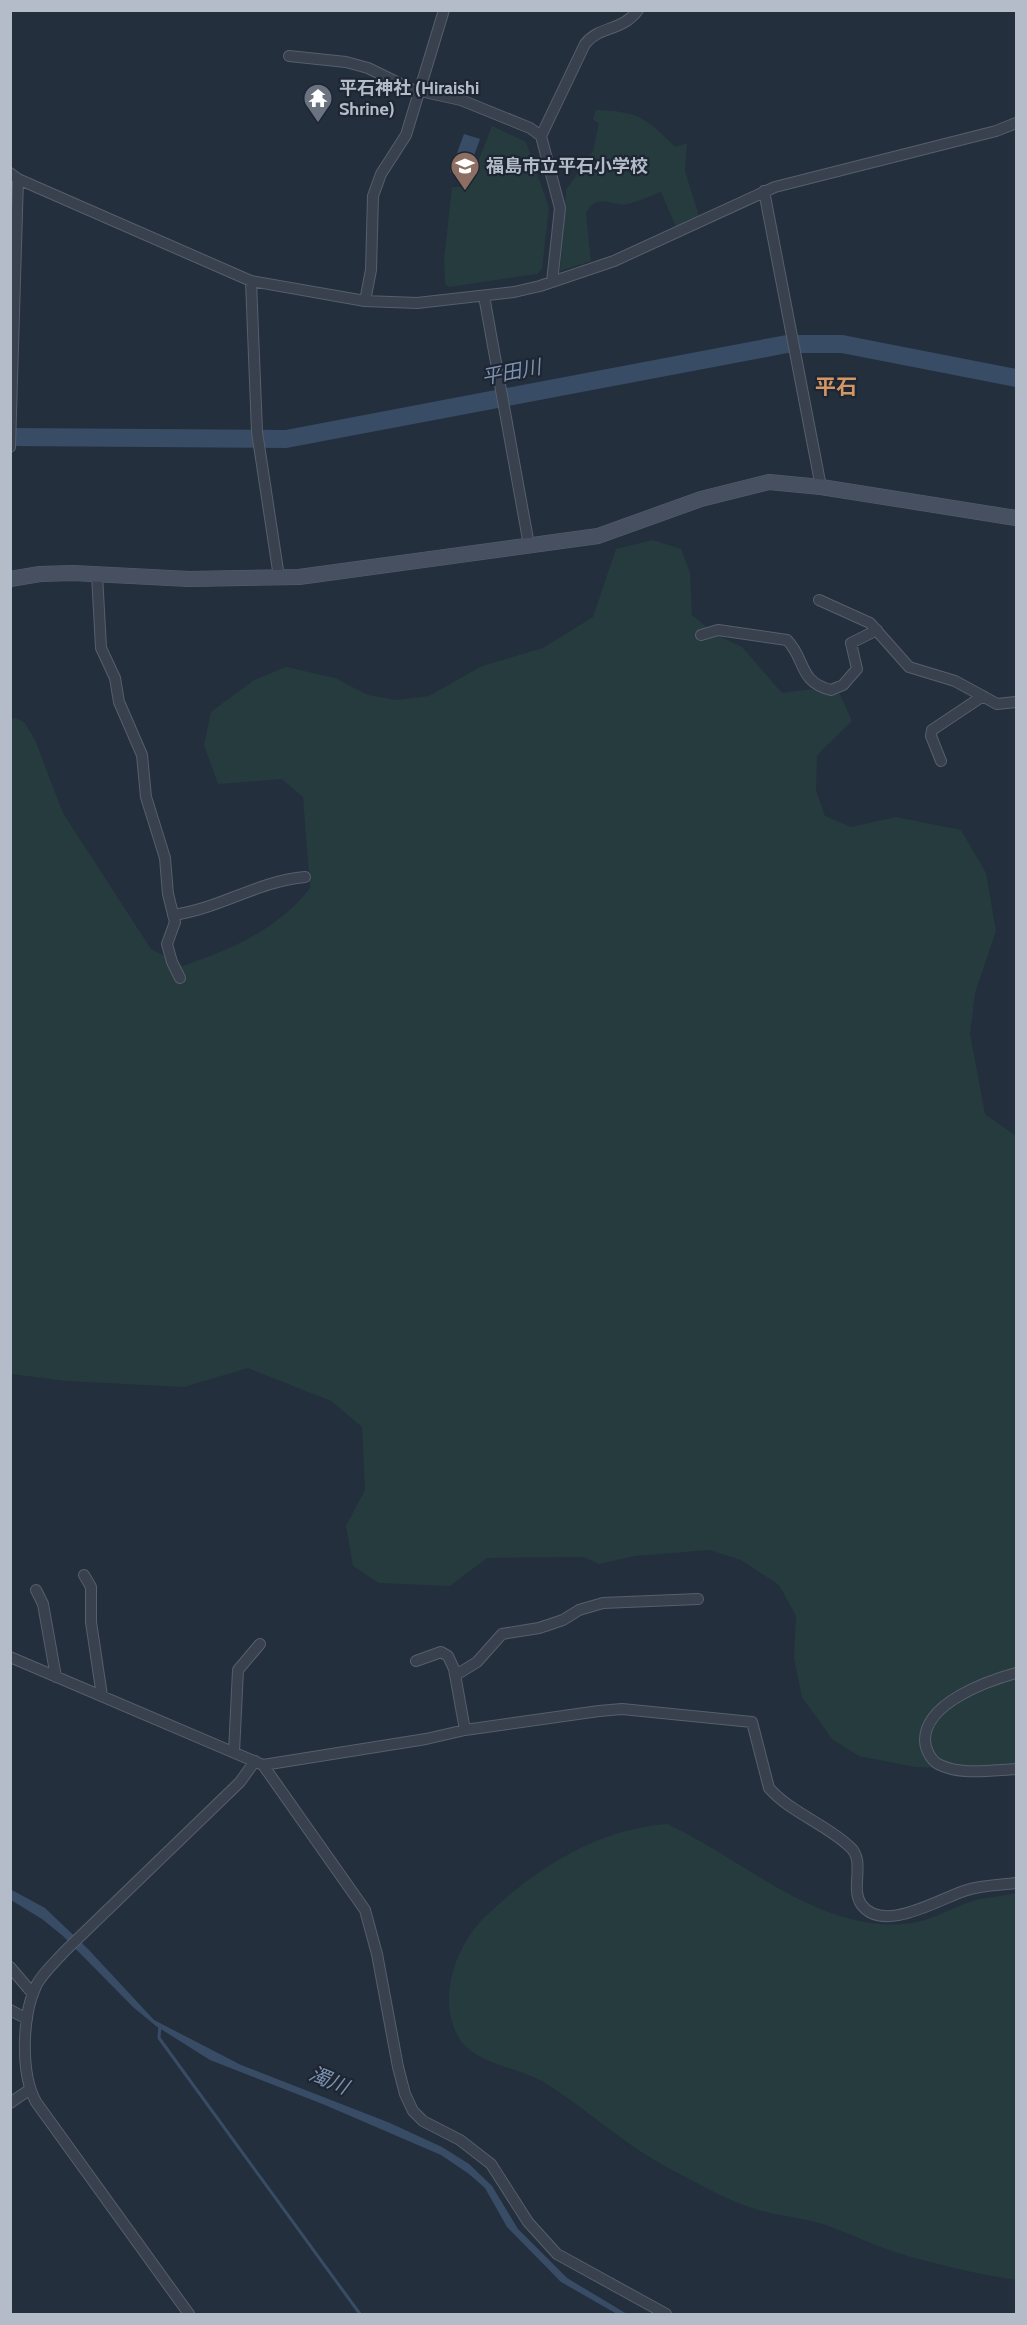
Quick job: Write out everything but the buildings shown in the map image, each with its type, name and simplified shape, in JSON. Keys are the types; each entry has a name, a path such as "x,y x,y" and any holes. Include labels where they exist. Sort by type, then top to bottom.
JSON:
{"street":[{"path":"365,301 371,270 373,196 381,174 406,135 444,10"},
{"path":"541,136 585,44 596,33 627,23 638,10"},
{"path":"289,56 346,62 368,68 419,92 461,100 530,128 541,136 560,208 552,282"},
{"path":"10,445 14,176 251,281 365,301 417,303 514,292 552,282 614,261 764,191 996,131 1017,123"},
{"path":"764,191 820,487"},
{"path":"251,281 257,433 279,577"},
{"path":"484,296 529,545"},
{"path":"10,579 40,573 189,579 299,577 598,536 701,499 763,483 820,487 1017,518"},
{"path":"97,574 101,648 115,678 119,702 142,755 146,797 165,858 175,922 167,944 171,962 180,978"},
{"path":"819,600 855,614 877,630 909,667 955,681 997,704 1017,702"},
{"path":"701,635 718,630 787,639 794,647 804,673 815,684 831,690 843,685 857,669 851,643 877,630"},
{"path":"940,761 931,736 932,730 983,696"},
{"path":"173,915 192,912 278,880 305,878"},
{"path":"84,1575 90,1587 91,1622 102,1696"},
{"path":"36,1590 43,1604 56,1677"},
{"path":"456,1675 477,1662 502,1634 539,1628 563,1620 579,1610 603,1603 698,1599"},
{"path":"234,1752 238,1670 260,1644"},
{"path":"416,1661 444,1653 450,1658 456,1675 465,1730"},
{"path":"10,1657 259,1763 365,1910 398,2067 405,2094 413,2111 423,2121 460,2140 491,2164 528,2222 557,2254 666,2314"},
{"path":"1017,1672 987,1681 941,1708 928,1726 925,1738 926,1746 937,1763 952,1769 1017,1769"},
{"path":"189,2314 29,2090 27,2019 38,1982 64,1952 259,1763 426,1739 465,1730 622,1709 752,1722 769,1788 852,1848 858,1870 858,1896 861,1904 872,1912 882,1916 899,1916 969,1889 1017,1883"},
{"path":"10,1967 33,1994"},
{"path":"10,2010 27,2019"},
{"path":"10,2103 29,2090"}],"green space":[{"path":"596,110 632,114 657,129 675,147 687,143 685,171 699,216 676,227 661,192 623,205 600,201 590,207 586,214 591,261 560,271 566,190 593,151 599,123 593,120"},
{"path":"492,126 526,142 549,208 542,269 537,274 449,287 445,284 444,260 452,187 468,187"},
{"path":"653,540 681,549 690,573 692,615 715,634 742,647 782,693 836,686 852,721 817,755 816,790 825,816 851,827 896,817 961,830 986,873 996,931 975,993 970,1034 985,1114 1016,1136 1016,1770 915,1767 859,1756 833,1740 802,1697 794,1659 796,1616 779,1585 741,1560 710,1550 634,1556 599,1564 583,1557 487,1558 450,1586 379,1583 353,1566 346,1526 365,1490 362,1427 331,1401 248,1368 184,1387 67,1381 11,1374 10,720 15,718 24,722 35,740 63,813 151,949 183,966 219,953 268,927 297,903 310,888 303,797 282,779 218,784 204,745 211,712 254,680 286,667 335,678 368,695 395,700 429,696 482,666 543,648 593,617 616,549"},
{"path":"667,1824 784,1891 846,1918 879,1924 912,1923 976,1900 1016,1893 1016,2280 940,2265 886,2249 823,2224 761,2211 731,2200 654,2160 537,2078 487,2060 466,2047 459,2038 452,2023 449,2006 453,1973 466,1941 486,1916 525,1882 569,1854 616,1834 641,1827"}],"water":[{"path":"464,134 480,139 466,178 450,172"},
{"name":"濁川","path":"10,1889 45,1908 88,1949 154,2020 241,2065 390,2123 442,2147 469,2164 492,2186 518,2229 567,2278 627,2314 617,2314 561,2282 507,2227 485,2188 441,2155 325,2105 210,2060 156,2026 133,2007 63,1936 42,1919 11,1900"}],"waterway":[{"name":"平田川","path":"10,437 286,439 787,344 842,344 1016,378"},
{"path":"160,2025 159,2038 360,2314"}],"place":[{"name":"平石神社 (Hiraishi Shrine)","path":"318,124"},
{"name":"福島市立平石小学校","path":"465,192"}],"district":[{"name":"平石","path":"836,386"}]}
